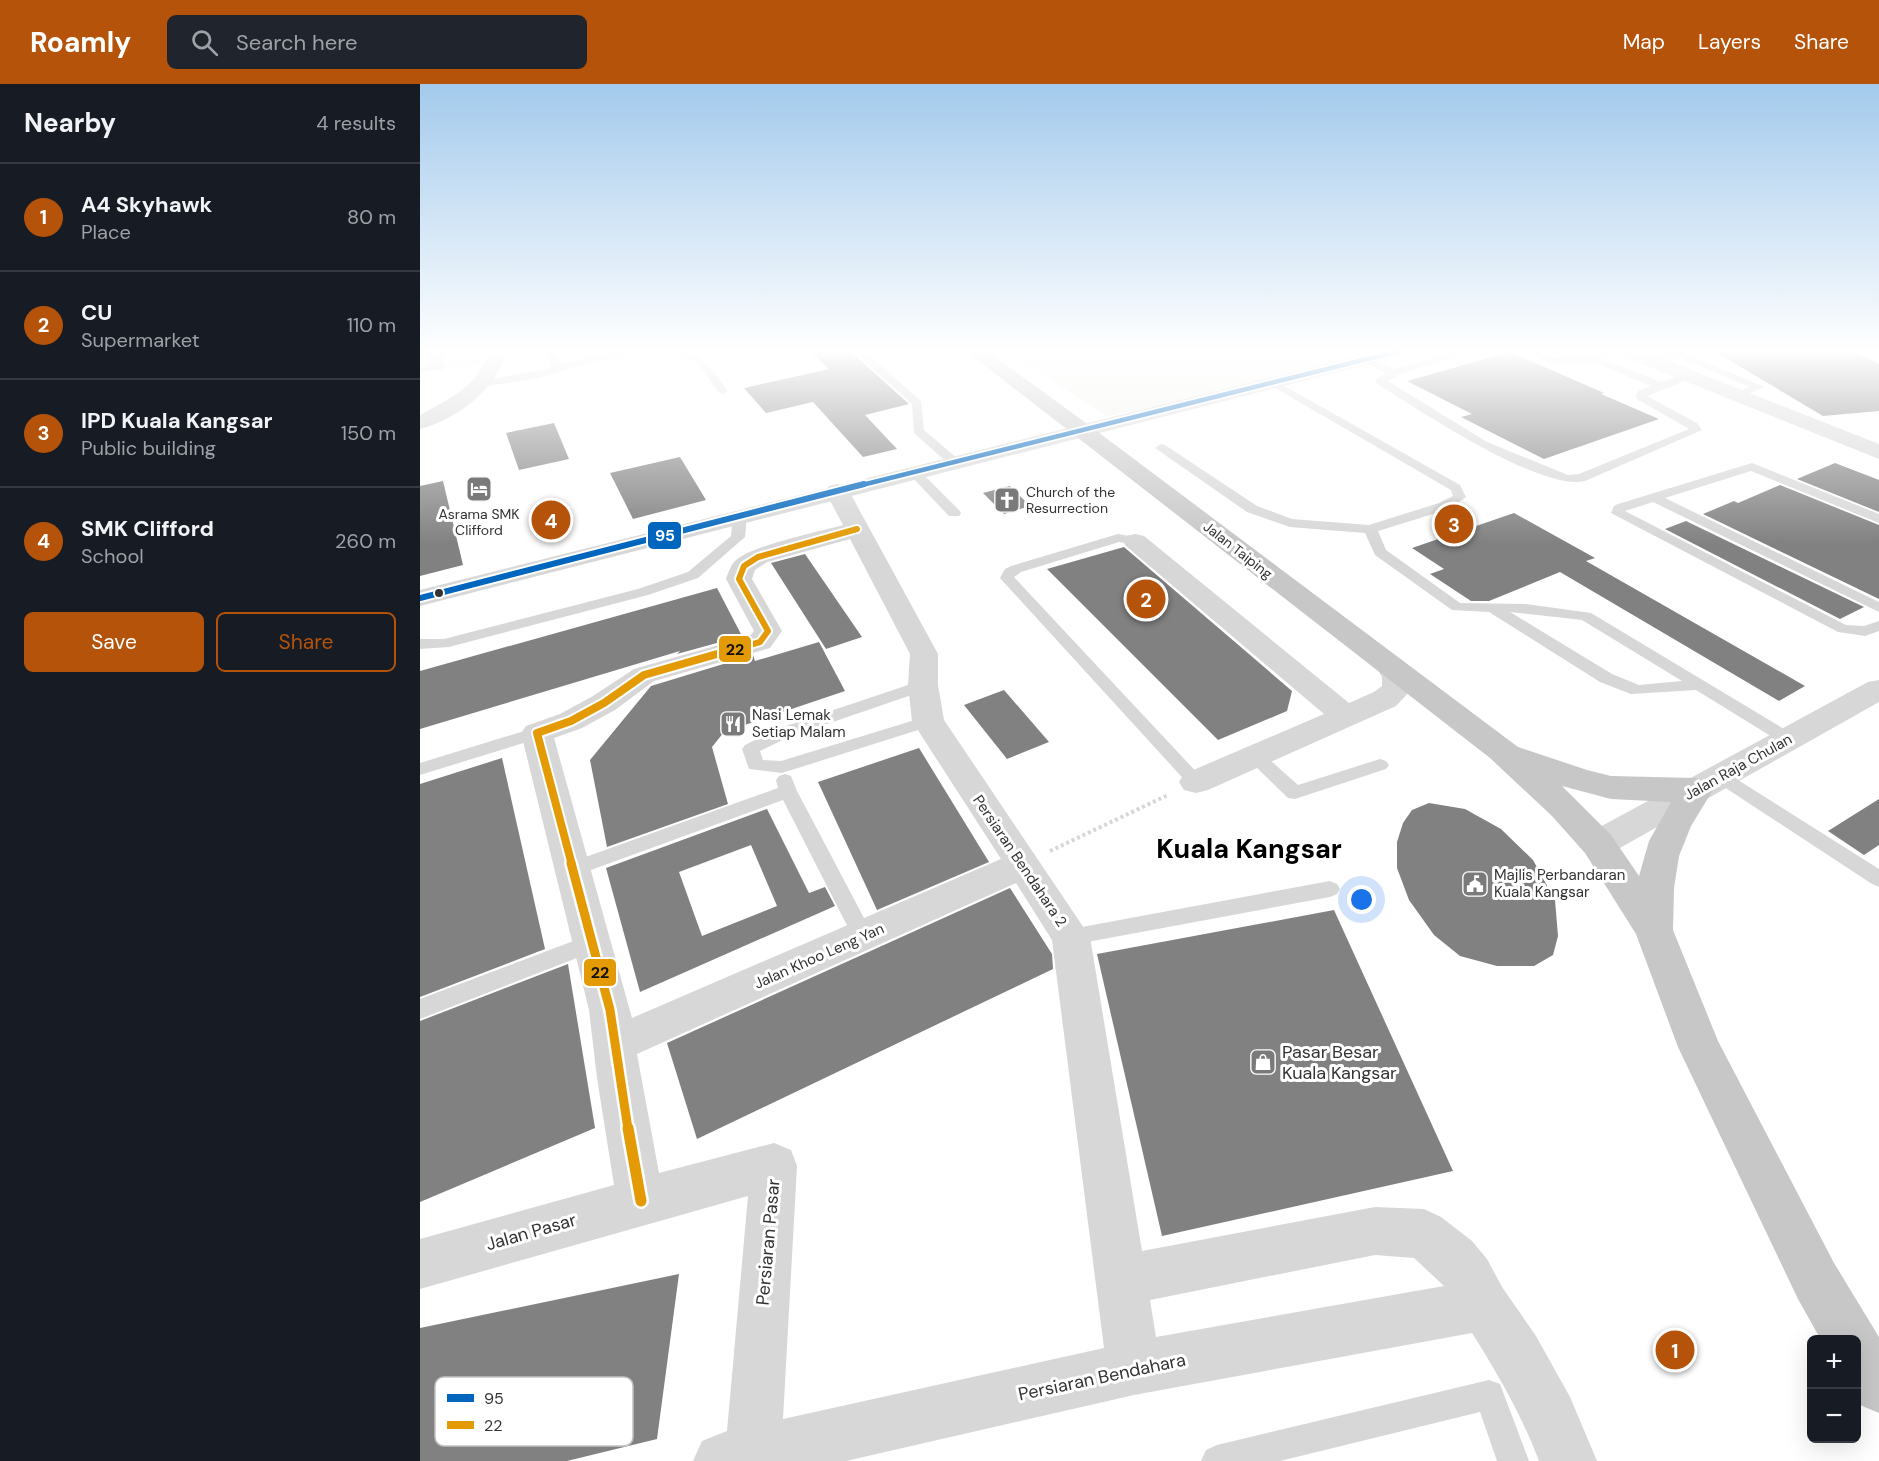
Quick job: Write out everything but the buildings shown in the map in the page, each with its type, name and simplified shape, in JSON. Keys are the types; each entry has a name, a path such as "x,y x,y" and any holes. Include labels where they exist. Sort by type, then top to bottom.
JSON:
{"highway":[{"name":"Jalan Taiping","path":"1063,415 1393,670 1501,750"},
{"path":"1501,750 1557,773 1599,785 1631,789 1709,783"},
{"path":"1501,750 1564,807 1598,844 1654,930 1699,1047 1816,1281 1848,1335"},
{"path":"1654,930 1654,885 1660,853 1671,827 1709,783"},
{"path":"1861,1356 1879,1386"}],"street":[{"path":"420,598 1143,415"},
{"path":"1787,415 1879,452"},
{"name":"Persiaran Bendahara 2","path":"837,491 924,654 923,685 934,731 1071,937 1134,1368"},
{"path":"641,1201 610,1010 537,733 571,721 596,708 644,675 760,642 768,632 740,579 744,566 758,557 857,529"},
{"path":"1135,541 1346,716"},
{"path":"1196,782 1385,699 1397,689 1397,677 1393,670"},
{"name":"Jalan Raja Chulan","path":"1598,844 1879,689"},
{"path":"1385,699 1411,698 1443,708"},
{"name":"Jalan Khoo Leng Yan","path":"614,1045 1023,865"},
{"name":"Persiaran Pasar","path":"641,1201 774,1166 737,1457"},
{"name":"Jalan Pasar","path":"420,1264 641,1201"},
{"path":"1121,1280 1375,1232 1424,1234 1454,1259 1469,1276 1484,1305 1517,1355 1550,1417 1568,1461"},
{"name":"Persiaran Bendahara","path":"737,1457 1134,1368 1484,1305"}],"lane":[{"path":"917,415 918,430 954,462"},
{"path":"1161,448 1252,509 1290,523 1370,528 1444,506 1460,497 1456,488 1330,415"},
{"path":"1436,415 1483,444 1566,479 1581,478 1696,430 1693,425 1675,415"},
{"path":"1879,519 1761,469 1752,468 1623,507 1618,513 1843,629 1865,631 1879,626"},
{"path":"914,472 954,513"},
{"path":"1655,498 1879,609"},
{"path":"420,644 444,644 643,592 693,575 738,537 740,516"},
{"path":"1370,528 1380,552 1457,607 1526,608 1586,616 1788,739"},
{"path":"1135,541 1118,537 1016,568 1007,578 1196,782"},
{"path":"1492,608 1606,678 1637,690 1700,686"},
{"path":"923,685 783,733 751,748 755,765 782,767 934,731"},
{"path":"420,769 537,733"},
{"path":"1254,756 1295,793 1380,765"},
{"path":"782,767 788,791 863,937"},
{"path":"1709,783 1879,879"},
{"path":"573,869 788,791"},
{"path":"1071,937 1330,889"},
{"path":"420,1009 592,943"},
{"path":"1217,1461 1489,1395 1513,1461"}],"path":[{"path":"1023,865 1086,832 1196,782"}],"transit line":[{"name":"95","path":"420,598 1141,415"},
{"name":"22","path":"641,1201 619,1078 610,1010 537,733 571,721 604,703 644,675 760,642 768,631 739,579 744,566 758,557 857,529"}],"place":[{"name":"Asrama SMK Clifford","path":"479,489"},
{"name":"Church of the Resurrection","path":"1007,500"},
{"name":"SMK Clifford","path":"551,520"},
{"name":"IPD Kuala Kangsar","path":"1454,524"},
{"name":"CU","path":"1146,599"},
{"name":"Nasi Lemak Setiap Malam","path":"733,724"},
{"name":"Majlis Perbandaran Kuala Kangsar","path":"1475,884"},
{"name":"Pasar Besar Kuala Kangsar","path":"1263,1062"},
{"name":"A4 Skyhawk","path":"1675,1350"}],"district":[{"name":"Kuala Kangsar","path":"1249,849"}]}
